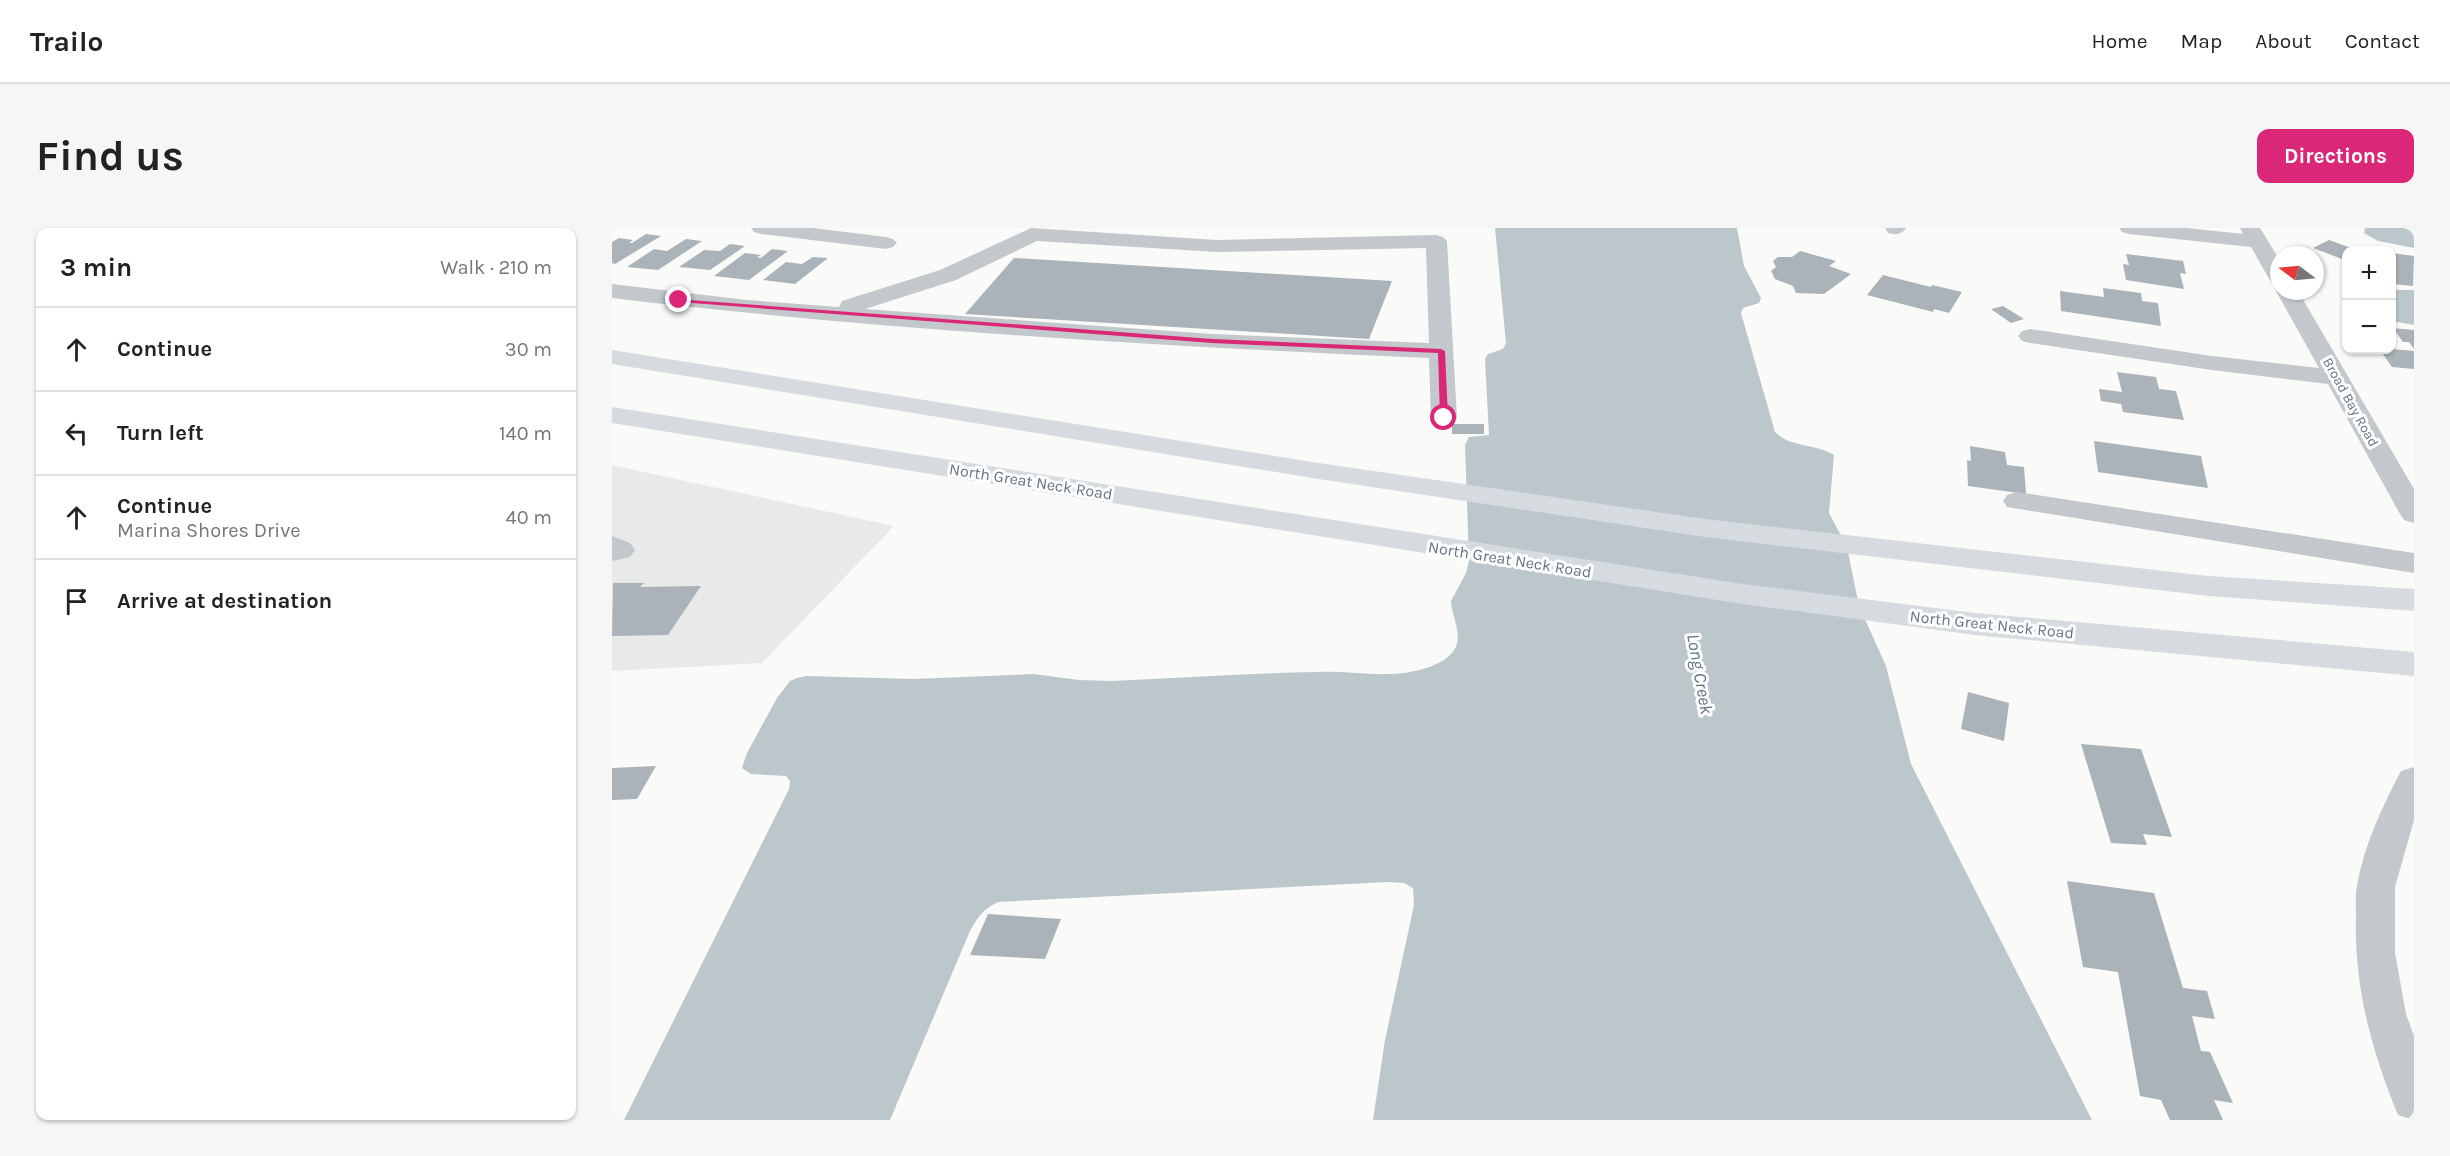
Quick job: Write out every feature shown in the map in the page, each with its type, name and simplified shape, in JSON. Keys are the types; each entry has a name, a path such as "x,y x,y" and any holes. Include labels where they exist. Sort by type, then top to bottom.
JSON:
{"main road":[{"path":"612,357 1355,476 1695,527 2209,586 2414,600"},
{"name":"North Great Neck Road","path":"612,415 1736,593 1964,622 2414,663"}],"street":[{"path":"761,228 886,243"},
{"path":"2129,228 2254,235 2270,262"},
{"path":"831,312 893,295 948,275 1043,232 1217,246 1362,236 1436,242 1444,418"},
{"path":"612,291 713,303 1212,341 1441,351"},
{"name":"Broad Bay Road","path":"2293,300 2414,514"},
{"path":"2030,336 2212,363 2338,378"},
{"path":"2017,501 2414,563"},
{"path":"2412,789 2391,831 2376,887 2375,953 2385,1014 2414,1099"}],"shaded area":[{"path":"612,465 894,526 762,663 612,671"}],"water":[{"name":"Long Creek","path":"1495,228 1737,228 1744,266 1761,298 1759,303 1743,308 1741,313 1775,432 1788,441 1834,455 1829,513 1847,547 1859,606 1886,666 1911,764 2092,1120 1373,1120 1385,1040 1414,905 1413,888 1404,883 1388,882 998,902 981,914 970,931 890,1120 624,1120 789,789 790,781 786,776 751,774 742,768 747,753 777,698 790,681 807,676 913,679 1033,674 1079,680 1112,681 1241,674 1327,672 1392,674 1432,666 1452,653 1456,647 1458,634 1451,601 1466,573 1469,561 1465,445 1469,437 1489,435 1485,359 1488,354 1503,349 1506,343"},
{"path":"2365,228 2414,228 2414,248 2378,241 2364,233"},
{"path":"2396,290 2414,290 2414,325 2396,322"}],"building":[{"path":"646,234 661,236 615,264 612,263 612,242 619,238 633,240 629,243 632,243"},
{"path":"686,239 702,241 658,270 627,267 654,249 667,251"},
{"path":"2329,240 2346,246 2342,246 2342,259 2324,252 2324,246 2317,246"},
{"path":"730,244 745,246 710,270 679,267 704,250 720,251"},
{"path":"772,249 788,251 749,280 714,276 745,253 761,255 757,257 761,258"},
{"path":"1800,251 1836,261 1829,266 1851,274 1824,294 1796,293 1793,286 1775,279 1771,271 1776,267 1773,261 1778,257 1792,257"},
{"path":"2126,254 2183,261 2186,274 2180,273 2184,289 2126,280 2123,264 2129,265"},
{"path":"2396,254 2414,256 2413,286 2396,284"},
{"path":"813,257 828,258 795,284 763,280 786,262 802,264"},
{"path":"1014,258 1392,281 1369,339 965,314"},
{"path":"1883,275 1962,292 1949,313 1934,309 1933,312 1867,295"},
{"path":"2103,288 2141,293 2142,301 2158,303 2161,326 2061,311 2060,291 2104,297"},
{"path":"2003,306 2024,319 2011,323 1991,309"},
{"path":"2396,328 2414,330 2414,349 2409,342 2403,342"},
{"path":"2396,349 2414,351 2414,369 2392,367 2383,354 2396,354"},
{"path":"2117,372 2156,377 2159,389 2176,391 2184,420 2123,412 2121,404 2101,401 2099,389 2122,392"},
{"path":"1452,424 1484,424 1484,434 1452,434"},
{"path":"2094,441 2201,456 2208,488 2098,472"},
{"path":"1970,446 2005,452 2007,465 2024,467 2026,494 1968,486 1967,460 1971,461"},
{"path":"613,583 644,583 640,587 701,586 668,635 612,636"},
{"path":"1968,692 2009,703 2004,741 1961,729"},
{"path":"2081,744 2141,749 2172,837 2143,834 2147,845 2111,843"},
{"path":"656,766 637,799 612,800 612,768"},
{"path":"2067,881 2154,893 2183,988 2207,991 2215,1019 2192,1016 2201,1051 2210,1052 2233,1103 2214,1100 2223,1120 2170,1120 2161,1100 2140,1096 2118,972 2083,967"},
{"path":"988,914 1061,919 1045,959 970,955"}],"route":[{"path":"679,300 1212,341 1441,351 1444,418"}]}
